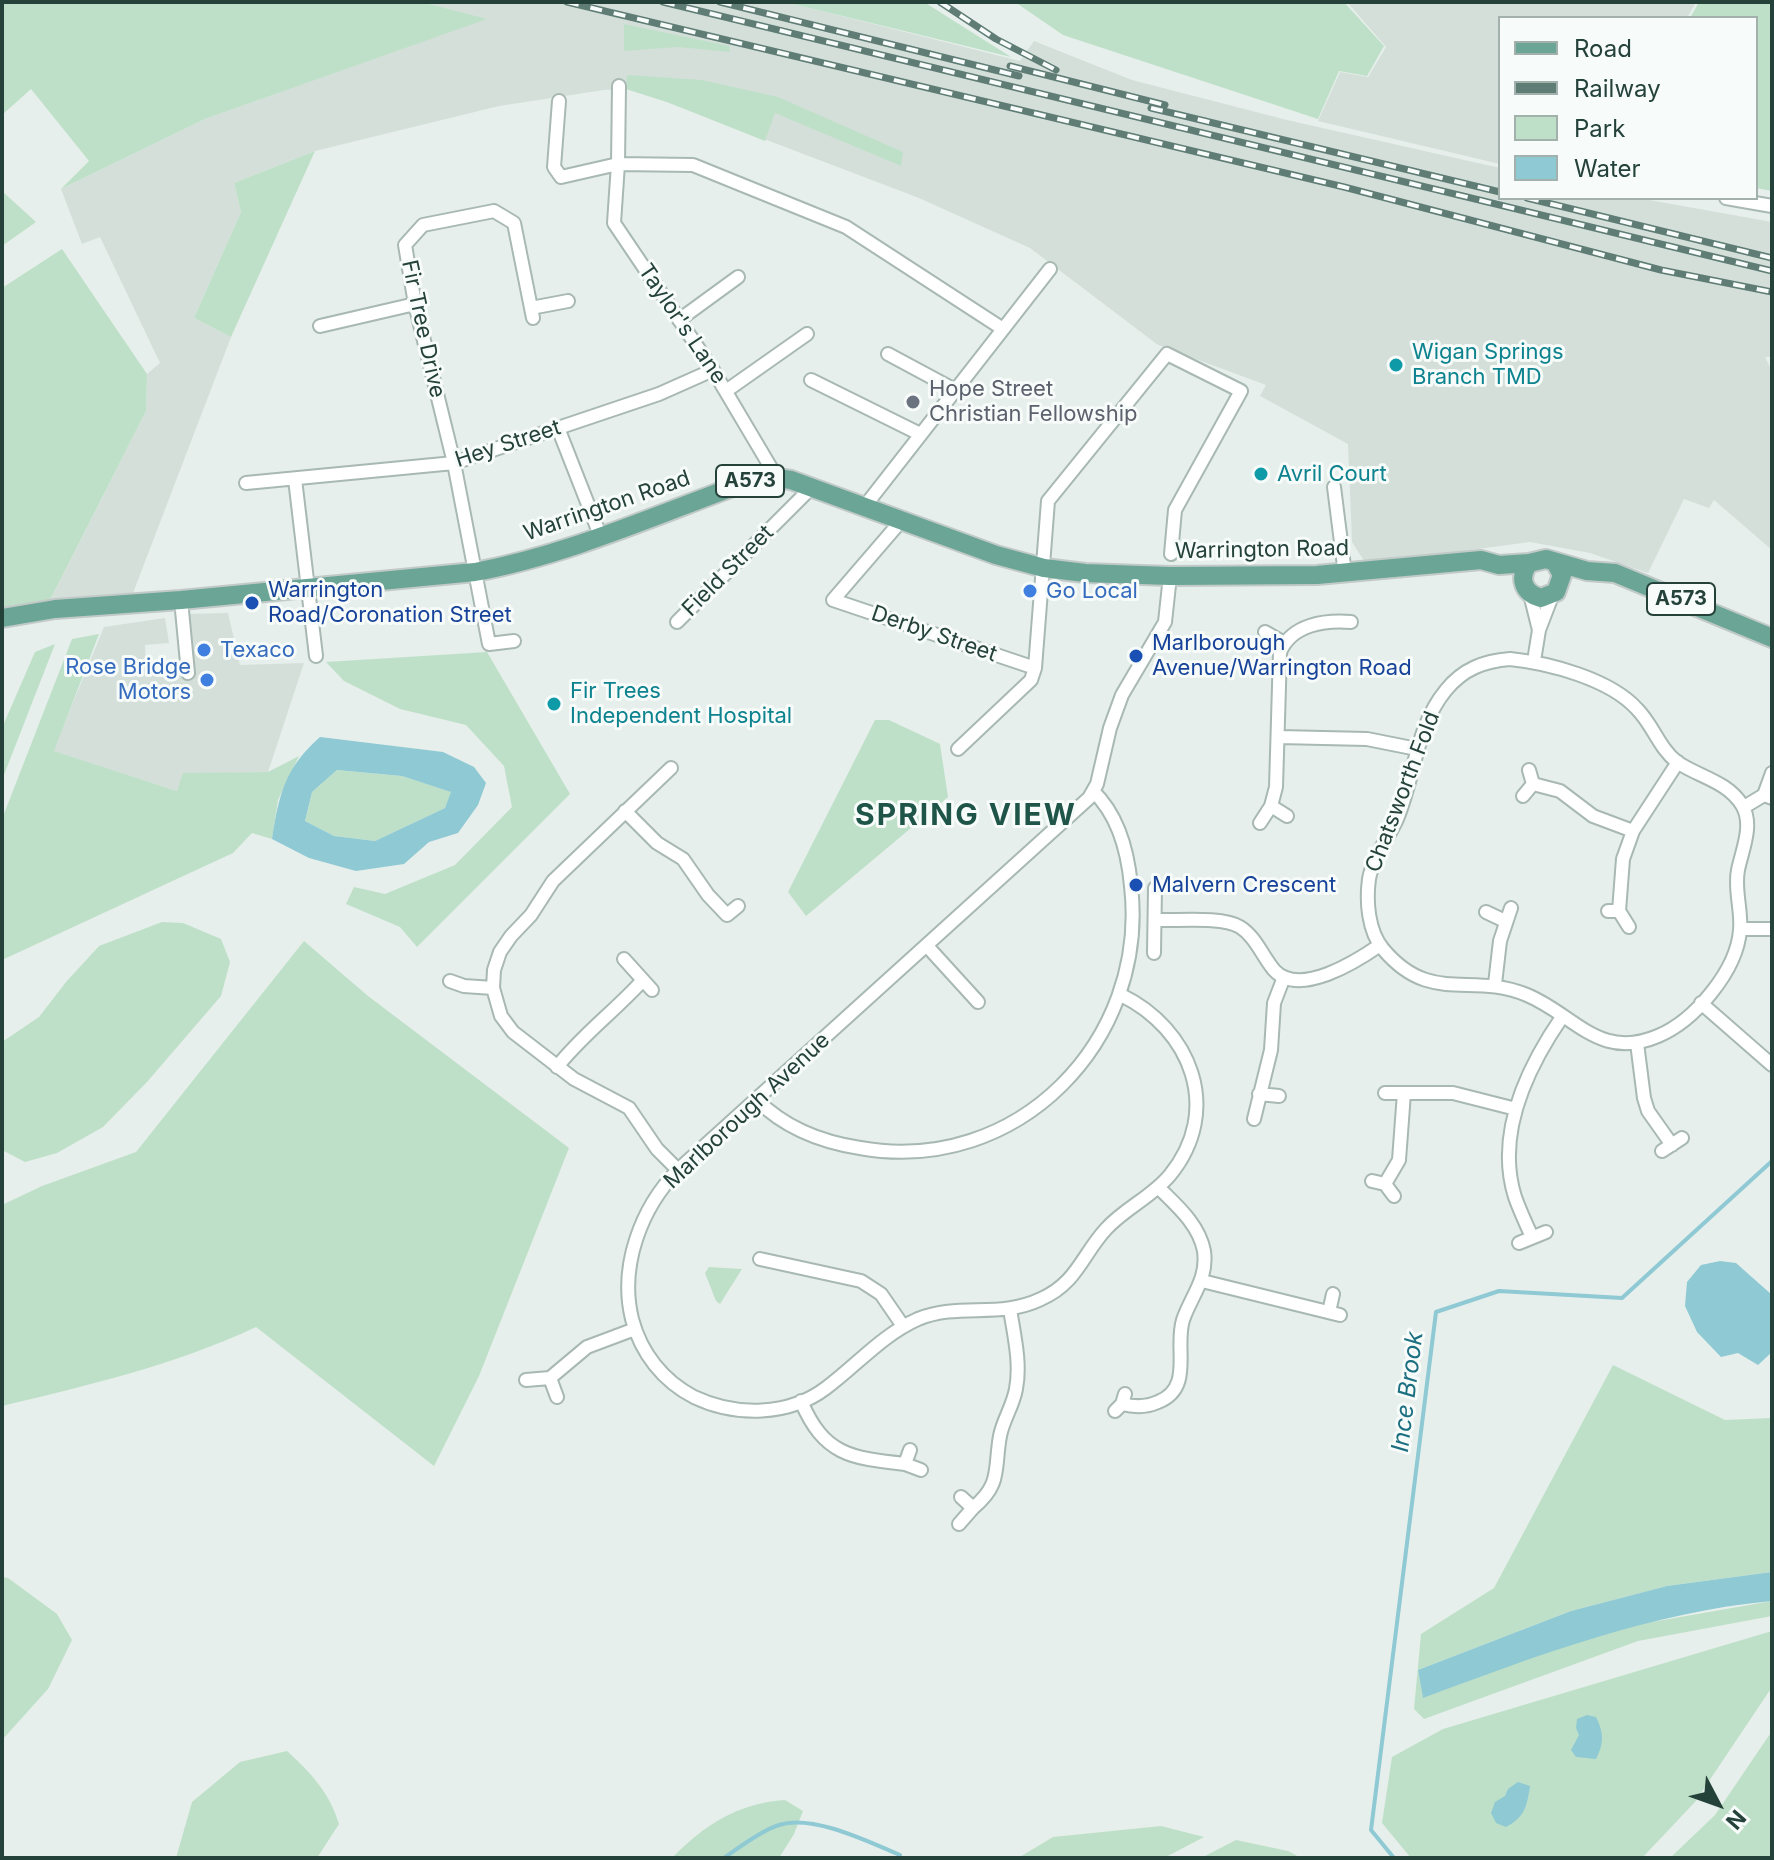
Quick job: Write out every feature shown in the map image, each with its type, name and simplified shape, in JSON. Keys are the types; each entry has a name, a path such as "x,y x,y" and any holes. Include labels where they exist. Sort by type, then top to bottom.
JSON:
{"main road":[{"name":"Warrington Road","path":"2,618 55,609 475,572 507,566 744,483 777,478 812,487 996,555 1044,568 1112,575 1170,576 1345,574 1481,560 1499,565 1529,563"},
{"name":"A573","path":"1529,563 1546,559 1587,571 1615,573 1772,638"},
{"path":"1527,589 1523,573 1529,563"},
{"path":"1556,564 1562,575 1556,591"},
{"path":"1499,565 1541,598 1587,571"}],"street":[{"name":"Taylor's Lane","path":"619,86 614,223 713,370 777,478"},
{"path":"559,101 554,167 561,177 618,164 693,165 846,227 1003,329"},
{"path":"1738,200 1772,206"},
{"name":"Fir Tree Drive","path":"514,641 489,644 454,463 415,304 405,245 423,225 494,211 514,223 532,313 568,301"},
{"path":"865,506 1050,269"},
{"path":"679,320 738,277"},
{"path":"320,326 415,304"},
{"path":"726,391 807,334"},
{"path":"888,354 955,390"},
{"path":"958,749 1031,680 1035,668 1048,501 1167,354 1241,391 1175,510 1176,546"},
{"name":"Hey Street","path":"246,483 454,463 659,394 713,370"},
{"path":"811,380 920,434"},
{"path":"558,428 600,535"},
{"path":"295,479 316,656"},
{"name":"Field Street","path":"677,622 812,487"},
{"path":"1334,487 1345,574"},
{"name":"Derby Street","path":"899,518 895,528 833,600 1035,668"},
{"name":"Marlborough Avenue","path":"1121,995 1152,1013 1168,1028 1188,1062 1195,1089 1192,1133 1180,1160 1158,1187 1114,1221 1065,1284 1042,1299 1010,1309 943,1312 903,1326 825,1389 779,1408 755,1411 730,1408 697,1398 658,1370 645,1352 635,1329 628,1285 641,1225 658,1192 678,1170 1083,805 1093,791 1122,695 1165,622 1170,576"},
{"path":"1527,589 1539,630"},
{"path":"1534,661 1539,630 1556,591"},
{"path":"181,600 188,673"},
{"path":"1260,823 1271,806 1276,787 1280,652 1284,643 1332,614 1351,622"},
{"path":"1265,632 1284,643"},
{"name":"Chatsworth Fold","path":"1637,1043 1608,1042 1528,995 1495,984 1444,985 1427,982 1411,975 1380,945 1368,909 1370,876 1401,808 1417,749 1434,708 1459,677 1475,666 1491,661 1534,661 1593,680 1625,698 1645,718 1667,752 1678,762 1722,786 1744,807"},
{"path":"1279,737 1367,739 1417,749"},
{"path":"1629,927 1614,911 1623,859 1633,831 1678,762"},
{"path":"671,768 563,869 545,891 497,960 493,988 501,1016 513,1032 574,1079 629,1108 657,1149 678,1170"},
{"path":"1529,770 1533,784"},
{"path":"1672,1145 1648,1111 1637,1043 1671,1030 1701,1003 1724,976 1741,929 1737,873 1747,833 1744,807 1768,797 1772,773"},
{"path":"1533,784 1560,791 1593,816 1633,831"},
{"path":"1523,796 1533,784"},
{"path":"757,1100 780,1120 829,1142 894,1153 929,1151 984,1136 1020,1120 1072,1074 1099,1039 1121,995 1133,941 1130,870 1116,824 1093,791"},
{"path":"1271,806 1287,816"},
{"path":"625,811 657,843 683,859 708,895 728,915"},
{"path":"1154,953 1155,888"},
{"path":"1495,984 1505,921 1511,908"},
{"path":"1486,912 1505,921"},
{"path":"1155,920 1224,921 1239,926 1248,933 1273,968 1284,977 1300,979 1329,975 1350,966 1380,945"},
{"path":"1741,929 1772,929"},
{"path":"927,946 978,1002"},
{"path":"557,1067 578,1040 648,985 624,959"},
{"path":"1254,1119 1271,1050 1274,1003 1284,977"},
{"path":"450,981 464,986 493,988"},
{"path":"1701,1003 1772,1065"},
{"path":"1532,1237 1515,1197 1508,1160 1509,1140 1516,1109 1535,1059 1562,1017"},
{"path":"1385,1093 1453,1093 1516,1109"},
{"path":"1394,1196 1379,1182 1399,1160 1404,1093"},
{"path":"1259,1094 1279,1096"},
{"path":"1121,1403 1137,1407 1155,1403 1176,1389 1181,1374 1180,1330 1202,1281 1205,1259 1199,1237 1186,1216 1158,1187"},
{"path":"1519,1243 1546,1232"},
{"path":"760,1259 861,1281 881,1294 903,1326"},
{"path":"773,1275 775,1261"},
{"path":"1202,1281 1334,1314 1333,1294"},
{"path":"959,1524 985,1498 996,1480 1001,1433 1016,1392 1018,1365 1010,1309"},
{"path":"526,1380 550,1378 587,1347 635,1329"},
{"path":"550,1378 557,1397"},
{"path":"801,1401 818,1434 835,1448 921,1470"},
{"path":"905,1464 910,1450"},
{"path":"961,1497 973,1508"}],"shaded area":[{"name":"Wigan Springs Branch TMD","path":"422,2 786,2 1020,61 1034,41 1132,80 1287,120 1498,168 1498,200 1649,200 1772,222 1772,357 1765,357 1772,371 1772,550 1714,500 1709,508 1684,499 1648,573 1590,553 1530,542 1366,564 1352,542 1348,444 1260,396 1266,385 1158,345 1030,248 919,198 626,89 499,106 315,151 234,183 241,212 194,318 231,337 133,593 50,600 146,411 147,374 160,363 100,237 82,244 61,189 205,119 485,19"},
{"path":"1347,2 1696,2 1688,16 1498,16 1498,164 1318,121 1340,72 1368,77 1386,47"},
{"path":"228,613 240,665 304,663 268,772 184,774 177,791 53,751 104,627 165,618 169,643 145,645 146,667 188,666 186,614"}],"green space":[{"path":"2,2 422,2 487,19 205,119 61,189 89,161 31,89 2,115"},
{"path":"785,2 924,2 1011,57"},
{"path":"1015,2 1344,2 1384,46 1367,76 1339,71 1318,119 1063,35"},
{"path":"1699,2 1772,2 1772,191 1758,188 1758,16 1691,16"},
{"path":"624,24 729,46 730,52 678,47 624,51"},
{"path":"627,75 702,80 778,97 903,152 901,166 775,113 765,141 626,89"},
{"path":"315,151 231,337 194,318 241,212 234,183"},
{"path":"2,191 36,222 2,246"},
{"path":"62,249 147,374 146,411 50,600 2,609 2,288"},
{"path":"99,634 54,751 177,791 183,773 268,772 299,756 278,800 272,839 252,833 233,853 2,960 2,819 72,639"},
{"path":"55,644 2,780 2,728 35,652"},
{"path":"487,652 570,794 417,947 400,927 346,904 354,887 385,894 455,865 512,807 504,766 466,725 400,709 344,681 326,662"},
{"path":"875,720 889,720 940,744 948,797 806,916 788,892"},
{"path":"337,770 402,776 452,792 445,808 375,841 334,836 305,821 312,792"},
{"path":"162,922 183,923 221,939 230,962 221,996 147,1082 103,1127 57,1153 25,1162 2,1150 2,1042 39,1017 99,946"},
{"path":"304,941 368,996 569,1148 479,1376 434,1466 256,1327 163,1363 2,1406 2,1205 42,1186 136,1152"},
{"path":"709,1267 742,1269 720,1304 705,1273"},
{"path":"1613,1365 1725,1420 1772,1418 1772,1572 1667,1586 1571,1611 1418,1670 1423,1697 1555,1649 1640,1624 1772,1601 1772,1616 1638,1641 1424,1719 1414,1709 1421,1634 1494,1588"},
{"path":"2,1577 8,1578 57,1614 72,1640 48,1689 2,1740"},
{"path":"1772,1631 1772,1687 1695,1802 1642,1858 1411,1858 1382,1823 1392,1757 1443,1729"},
{"path":"1772,1731 1772,1858 1670,1858 1715,1815"},
{"path":"287,1751 319,1784 339,1824 317,1858 176,1858 192,1802 240,1762"},
{"path":"785,1800 803,1811 794,1834 779,1858 672,1858 697,1835 723,1818 752,1806"},
{"path":"1161,1826 1204,1837 1164,1858 1018,1858 1053,1837"},
{"path":"1236,1840 1288,1851 1301,1858 1201,1858"}],"water":[{"path":"320,737 443,752 474,767 486,783 478,805 458,833 429,842 404,864 356,871 309,858 272,839 286,783 308,748","holes":["337,770 402,776 451,792 445,808 375,841 334,836 305,821 312,792"]},
{"path":"1720,1261 1736,1263 1772,1295 1772,1352 1758,1365 1738,1353 1721,1357 1697,1332 1685,1306 1687,1282 1701,1265"},
{"path":"1772,1572 1772,1601 1638,1625 1551,1652 1423,1698 1418,1670 1571,1611 1667,1586"},
{"path":"1587,1715 1596,1717 1602,1733 1596,1759 1576,1757 1571,1750 1579,1735 1577,1719"},
{"path":"1518,1782 1530,1786 1528,1799 1521,1815 1506,1827 1496,1823 1491,1813 1495,1802"}],"waterway":[{"name":"Ince Brook","path":"1394,1858 1371,1830 1436,1312 1499,1291 1622,1298 1772,1161"},
{"path":"724,1858 765,1831 793,1823 808,1823 841,1831 900,1855"}],"railway":[{"path":"567,2 1344,187 1661,270 1772,292"},
{"path":"663,2 1772,271"},
{"path":"720,2 1019,76"},
{"path":"940,2 996,39 1056,70"},
{"path":"1010,66 1165,105"},
{"path":"1151,108 1498,192"},
{"path":"1535,200 1772,258"}],"place":[{"name":"Wigan Springs Branch TMD","path":"1396,365"},
{"name":"Hope Street Christian Fellowship","path":"913,402"},
{"name":"Avril Court","path":"1261,474"},
{"name":"Go Local","path":"1030,591"},
{"name":"Warrington Road/Coronation Street","path":"252,603"},
{"name":"Texaco","path":"204,650"},
{"name":"Marlborough Avenue/Warrington Road","path":"1136,656"},
{"name":"Rose Bridge Motors","path":"207,680"},
{"name":"Fir Trees Independent Hospital","path":"554,704"},
{"name":"Malvern Crescent","path":"1136,885"}],"district":[{"name":"SPRING VIEW","path":"966,816"}]}
